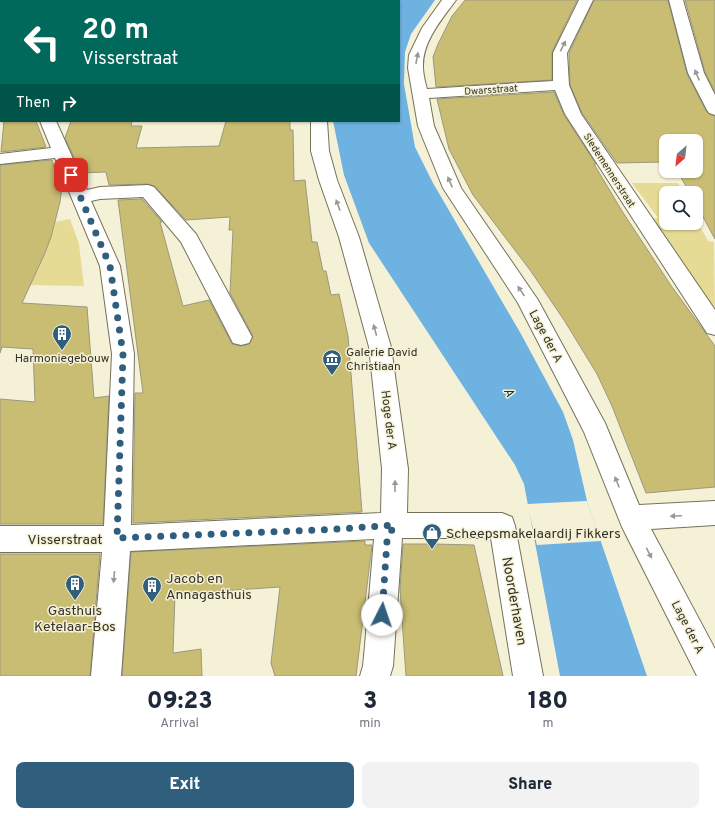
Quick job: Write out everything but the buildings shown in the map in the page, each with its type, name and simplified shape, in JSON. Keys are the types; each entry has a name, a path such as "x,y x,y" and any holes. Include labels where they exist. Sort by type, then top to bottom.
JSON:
{"street":[{"name":"Lage der A","path":"449,0 429,28 416,55 415,68 426,126 452,188 530,306 596,430 631,518 713,676"},
{"name":"Sledemennerstraat","path":"586,0 560,53 561,85 573,114 715,327"},
{"path":"676,0 696,73 715,110"},
{"name":"Dwarsstraat","path":"420,94 561,85"},
{"path":"48,122 110,266 123,354 117,538 106,676"},
{"name":"Hoge der A","path":"319,122 320,151 328,180 350,237 380,347 395,469 394,525"},
{"path":"0,159 62,152"},
{"path":"81,197 100,193 148,191 189,239 241,337"},
{"path":"631,518 715,513"},
{"path":"375,676 378,666 380,645 387,541 394,525"},
{"name":"Noorderhaven","path":"394,525 502,526 528,676"},
{"name":"Visserstraat","path":"0,539 117,538 340,529 394,525"}],"shaded area":[{"path":"632,183 678,183 680,186 659,186 659,230 702,230 708,241 714,242 715,311 649,219 658,218"},
{"path":"70,219 79,244 84,286 30,285 45,253 55,222"}],"water":[{"name":"A","path":"400,0 435,0 411,34 405,52 404,84 415,147 433,183 521,334 563,412 573,440 587,501 647,676 560,676 524,484 515,465 369,243 344,175 333,122 400,122"}],"pier":[{"path":"587,501 601,541 537,545 527,504"}],"place":[{"name":"Harmoniegebouw","path":"62,351"},
{"name":"Galerie David Christiaan","path":"332,376"},
{"name":"Scheepsmakelaardij Fikkers","path":"432,550"},
{"name":"Gasthuis Ketelaar-Bos","path":"75,601"},
{"name":"Jacob en Annagasthuis","path":"152,603"}],"route":[{"path":"71,175 110,266 123,354 117,538 340,529 394,525 387,541 382,615"}]}
